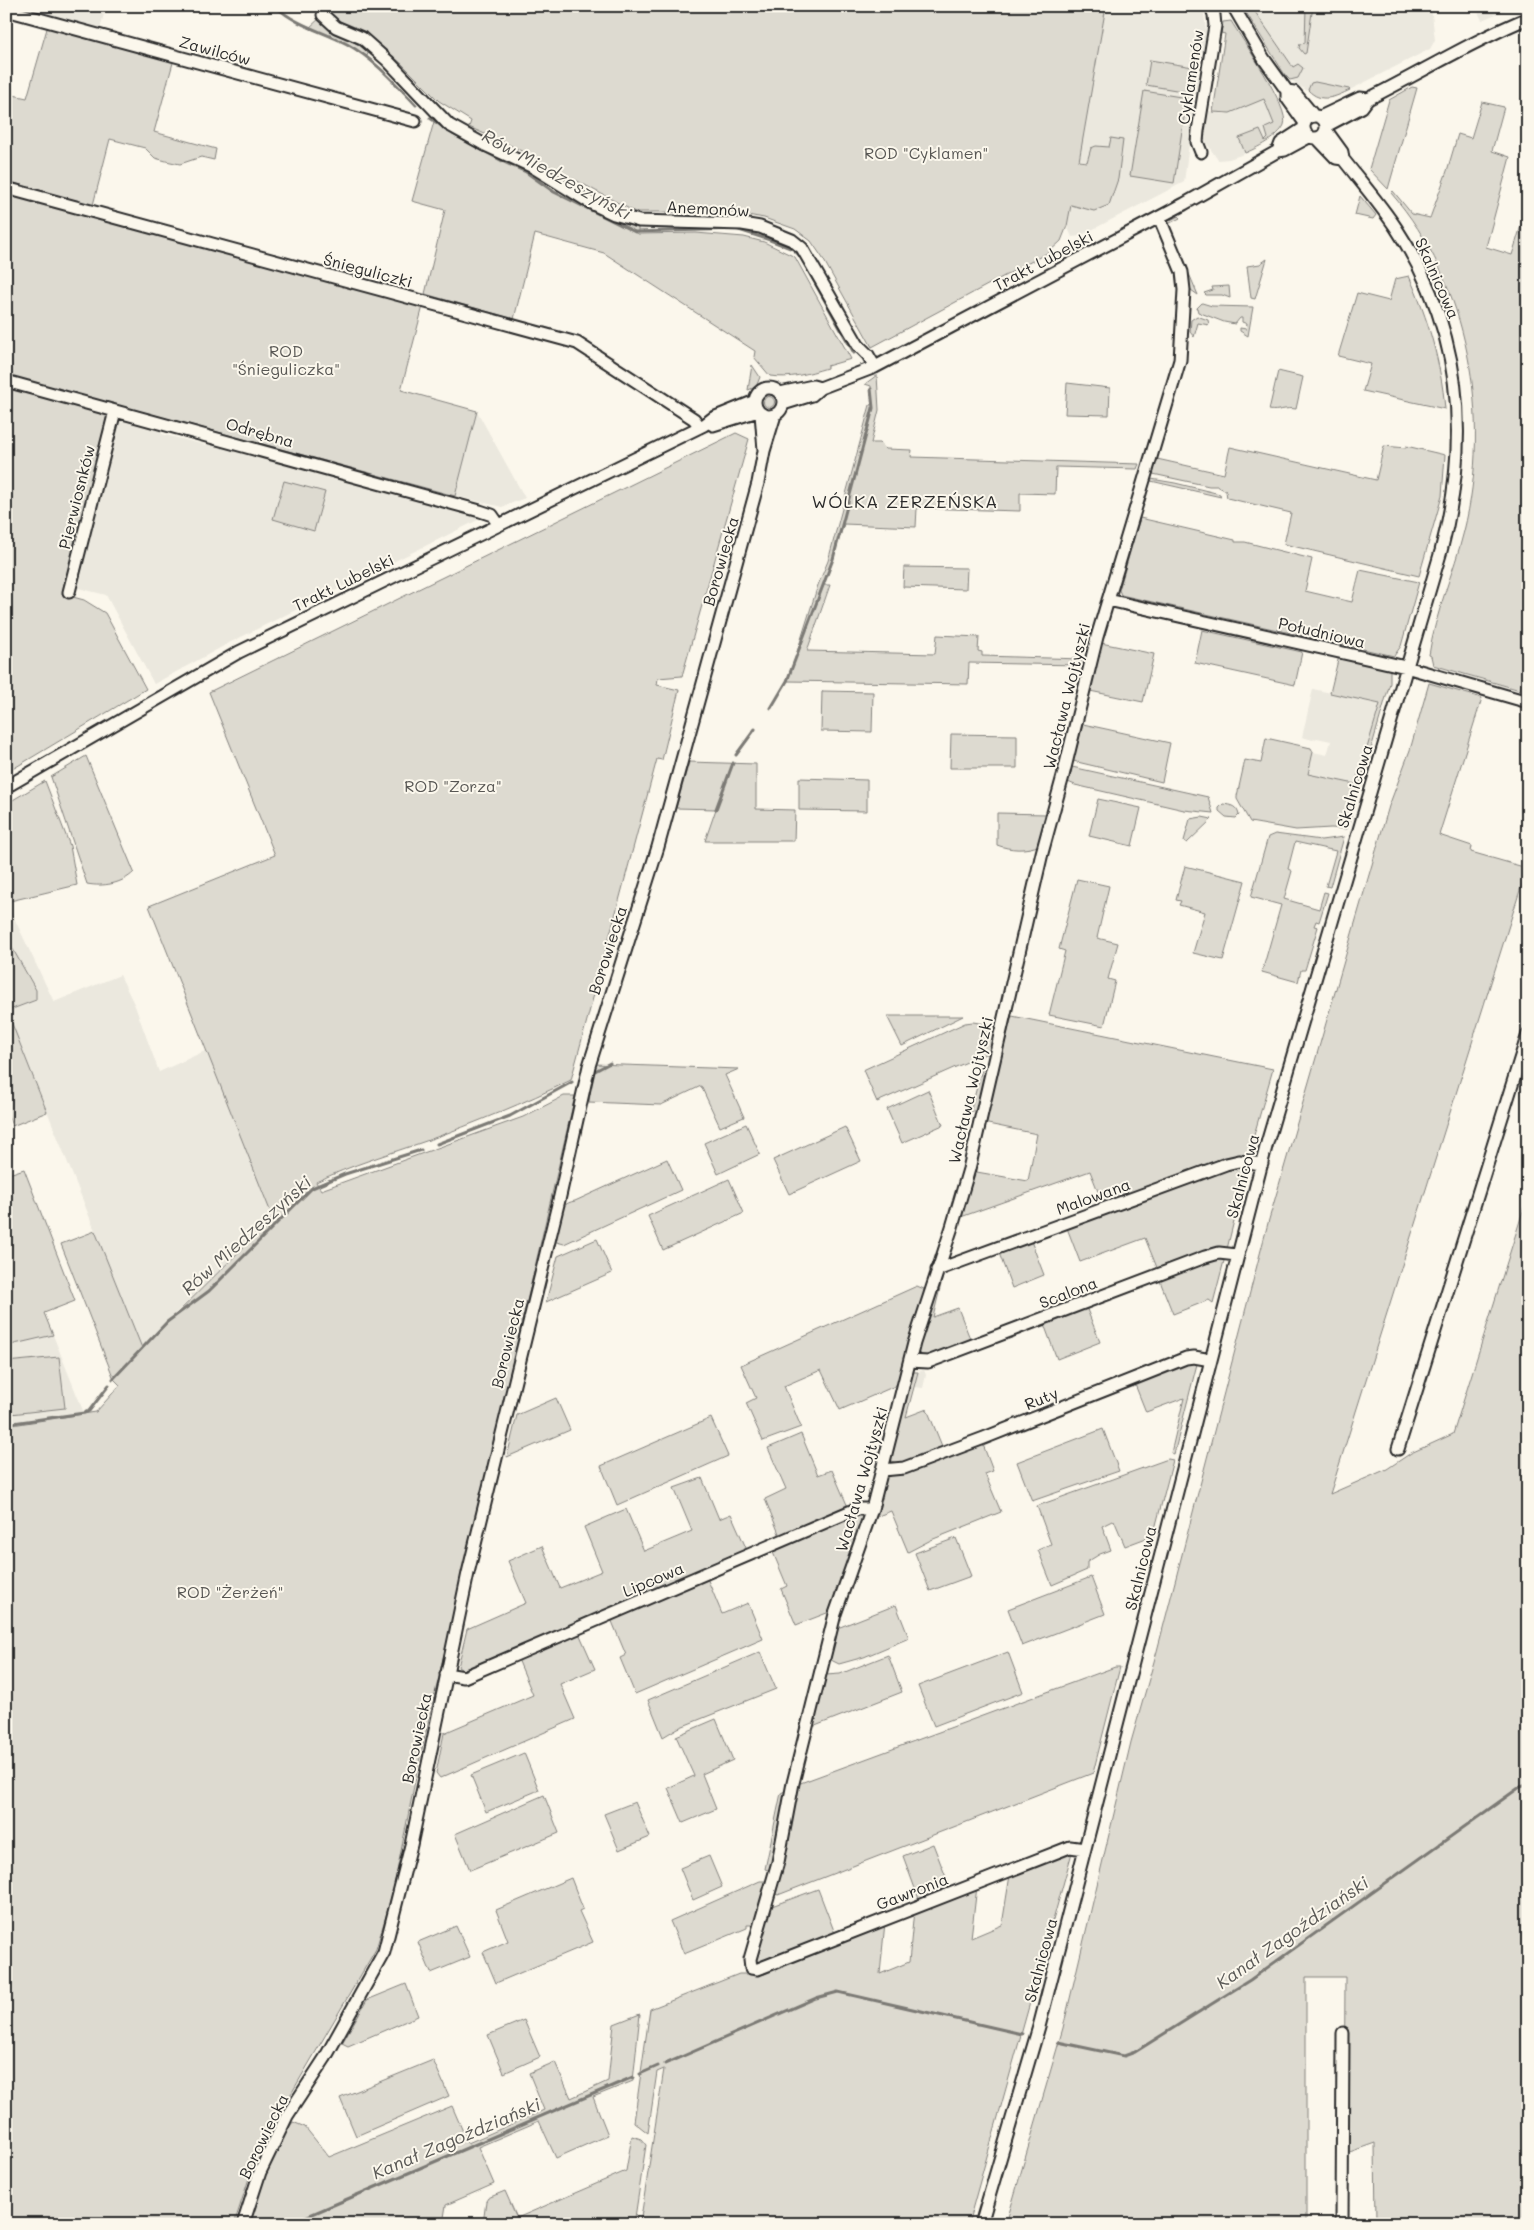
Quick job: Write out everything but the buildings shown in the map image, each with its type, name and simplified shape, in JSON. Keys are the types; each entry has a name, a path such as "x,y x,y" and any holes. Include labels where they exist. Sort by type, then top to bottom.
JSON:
{"street":[{"name":"Cyklamenów","path":"1201,152 1198,142 1198,131 1214,34 1214,15 1211,6"},
{"name":"Skalnicowa","path":"981,2224 1038,2032 1262,1164 1313,982 1441,551 1452,503 1458,451 1456,387 1449,352 1437,309 1416,262 1384,211 1343,159 1336,158 1315,127 1288,98 1287,91 1264,59 1232,6"},
{"name":"Zawilców","path":"6,10 414,120"},
{"name":"Anemonów","path":"323,15 336,27 362,38 388,61 449,125 485,145 533,167 614,214 639,222 742,224 760,227 792,240 802,248 858,345 868,355 875,367"},
{"name":"Trakt Lubelski","path":"781,399 813,386 820,388 839,382 875,367 1159,217 1278,151 1281,143 1362,107 1368,99 1474,41 1528,18"},
{"name":"Śnieguliczki","path":"6,188 577,343 686,413 702,426"},
{"name":"Wacława Wojtyszki","path":"751,1968 750,1959 783,1841 793,1783 820,1667 835,1614 872,1509 910,1361 968,1169 1083,686 1135,505 1170,395 1182,344 1184,290 1182,272 1159,217"},
{"name":"Odrębna","path":"6,381 480,511 492,515 499,525"},
{"path":"773,388 781,399 780,410 775,415 767,416 758,409 758,392 764,389 773,388"},
{"name":"Trakt Lubelski","path":"6,788 218,662 702,426 715,425 758,409"},
{"name":"Borowiecka","path":"758,409 764,451"},
{"name":"Pierwiosnków","path":"69,592 115,410"},
{"name":"Borowiecka","path":"243,2224 260,2172 287,2116 325,2058 384,1952 411,1844 468,1573 560,1196 589,1066 658,847 775,415"},
{"name":"Południowa","path":"1108,600 1406,667 1528,702"},
{"path":"1398,1450 1528,1034"},
{"name":"Malowana","path":"937,1270 1238,1160 1262,1164"},
{"name":"Scalona","path":"910,1361 928,1362 1205,1257 1220,1253 1237,1255"},
{"name":"Ruty","path":"883,1470 904,1468 1186,1358 1194,1357 1210,1360"},
{"name":"Lipcowa","path":"446,1674 464,1677 856,1509 872,1509"},
{"name":"Gawronia","path":"751,1968 758,1969 1070,1847 1085,1849"},
{"path":"1342,2224 1343,2033"}],"shaded area":[{"path":"6,6 106,6 99,33"},
{"path":"1106,6 1203,6 1209,38 1206,52 1197,57 1196,65 1199,69 1184,182 1080,236 1072,237 1067,226"},
{"path":"1242,6 1431,6 1435,40 1430,49 1334,98 1323,98 1315,96 1289,79"},
{"path":"1475,6 1515,6 1482,20"},
{"path":"1267,97 1277,132 1241,155 1218,160 1203,138 1209,111 1225,114"},
{"path":"477,411 525,498 502,507 455,496"},
{"path":"119,416 160,427 162,434 206,445 211,441 475,514 478,520 231,642 154,684 106,595 74,587"},
{"path":"1313,689 1380,704 1356,785 1308,774 1313,752 1327,755 1331,741 1302,737"},
{"path":"6,901 54,1002 120,975 135,1006 159,1072 207,1050 273,1218 142,1348 7,1011 36,1000 36,990 6,937"},
{"path":"53,1335 84,1413 6,1426 6,1346"},
{"path":"924,1370 926,1375 923,1388 914,1387 918,1372"}],"green space":[{"name":"ROD \"Cyklamen\"","path":"337,6 1106,6 1079,161 1087,162 1091,148 1096,146 1109,147 1111,138 1123,140 1118,179 1109,205 1094,211 1071,205 1067,226 1061,241 1049,252 872,347 822,257 811,241 795,229 764,218 731,212 635,212 514,147 469,127 471,121 439,101 402,64 368,35 327,14"},
{"path":"1242,6 1251,6 1293,67 1298,64 1303,68 1298,78 1290,80 1285,75"},
{"path":"1313,6 1306,53 1304,54 1299,48 1300,44 1305,43 1306,7"},
{"path":"321,17 333,30 369,51 367,56 340,40 309,28"},
{"path":"1231,21 1273,90 1284,117 1284,125 1277,134 1260,146 1245,153 1239,138 1260,130 1265,141 1268,138 1265,128 1274,124 1264,99 1230,113 1213,112 1225,34 1221,33 1223,22"},
{"path":"48,25 174,59 154,132 216,149 214,160 201,157 180,164 155,158 145,148 110,139 93,205 6,181 6,117 13,95 27,98"},
{"path":"1150,60 1193,67 1188,92 1146,85"},
{"path":"1315,82 1350,90 1334,97 1318,97 1308,90 1311,83"},
{"path":"1412,87 1417,88 1388,189 1369,169 1389,100"},
{"path":"1144,91 1187,98 1174,183 1130,176"},
{"path":"1482,102 1504,107 1492,151 1510,157 1486,247 1512,255 1528,203 1528,663 1520,690 1433,665 1429,655 1440,608 1464,531 1472,488 1475,443 1474,398 1467,353 1456,310 1439,268 1418,228 1391,193 1393,191 1412,214 1430,218 1458,134 1471,138"},
{"path":"435,118 638,226 638,234 696,233 744,237 764,242 795,257 851,359 805,374 785,377 770,376 754,357 755,351 604,253 535,234 514,319 425,294 445,210 412,201"},
{"name":"ROD \"Śnieguliczka\"","path":"6,193 389,297 392,300 397,299 423,306 401,390 477,411 455,496 6,375"},
{"path":"1360,196 1376,215 1373,219 1355,215"},
{"path":"1178,216 1180,218 1168,224 1198,295 1191,290 1167,226 1167,222"},
{"path":"1267,259 1255,299 1251,298 1247,266 1260,264"},
{"path":"1409,276 1433,341 1445,409 1363,391 1371,364 1338,356 1357,293 1389,301 1395,279"},
{"path":"1229,286 1230,298 1222,295 1206,295 1204,293 1213,290 1212,287"},
{"path":"1202,303 1212,306 1253,307 1248,336 1240,331 1240,328 1246,329 1247,324 1242,322 1242,318 1235,324 1224,322 1198,312 1197,308"},
{"path":"1197,316 1208,320 1209,325 1198,323 1194,337 1190,332 1191,320"},
{"path":"752,365 760,377 756,387 748,390"},
{"path":"1278,371 1303,377 1296,409 1269,410"},
{"path":"877,375 879,410 871,443 880,443 886,449 912,450 911,457 1139,464 1137,469 1056,467 1055,494 1020,493 1020,511 917,508 916,527 844,524 824,585 830,585 807,651 935,654 937,635 979,637 978,651 982,652 982,656 1082,659 1080,665 969,663 968,684 788,681 818,585 828,561 870,405 872,404 871,386 865,384"},
{"path":"1067,383 1110,388 1109,415 1065,414"},
{"path":"6,386 109,414 62,594 84,600 105,613 146,689 6,773"},
{"path":"769,396 775,402 769,408 763,402"},
{"path":"736,433 749,439 682,676 658,678 657,685 679,690 662,760 657,759 571,1080 481,1120 356,1165 316,1182 321,1190 523,1117 564,1096 575,1096 418,1766 394,1886 376,1949 264,2140 257,2154 234,2224 6,2224 6,1426 96,1412 120,1385 114,1379 61,1244 95,1231 142,1348 273,1218 149,906 275,855 209,692"},
{"path":"1384,446 1406,448 1406,446 1445,455 1442,496 1419,576 1284,544 1291,513 1227,498 1226,491 1217,486 1153,474 1157,459 1224,474 1230,447 1376,480"},
{"path":"1151,479 1220,494 1221,497 1151,481"},
{"path":"284,481 325,492 314,531 273,519"},
{"path":"1140,518 1312,559 1305,591 1352,602 1360,570 1419,582 1401,646 1394,656 1121,595 1119,590"},
{"path":"904,567 967,568 966,589 903,587"},
{"path":"1202,630 1302,652 1295,685 1195,663"},
{"path":"1101,643 1154,654 1143,702 1090,691 1088,688"},
{"path":"1339,656 1390,668 1390,683 1371,749 1367,748 1380,704 1330,693"},
{"path":"1429,683 1482,698 1439,835 1472,846 1471,852 1527,868 1330,1494 1387,1469 1411,1453 1453,1434 1528,1195 1528,2224 1376,2224 1375,2143 1344,2154 1345,1977 1306,1977 1306,2224 1006,2224 1063,2028 1131,1742 1157,1651 1268,1223 1389,806 1410,750"},
{"path":"822,691 873,692 872,732 821,731"},
{"path":"1083,724 1170,743 1162,782 1073,761"},
{"path":"951,734 1017,735 1017,768 950,768"},
{"path":"1266,738 1311,748 1313,752 1308,774 1355,784 1365,754 1369,755 1347,829 1296,830 1250,822 1237,796 1245,760 1261,763"},
{"path":"86,756 134,872 112,884 87,884 51,777"},
{"path":"689,762 756,764 756,809 795,810 794,841 705,841 716,809 676,808"},
{"path":"1072,767 1208,797 1213,813 1184,810 1075,785 1068,782"},
{"path":"799,778 867,780 867,811 799,810"},
{"path":"45,781 70,846 77,885 6,902 6,804"},
{"path":"1098,799 1141,808 1132,846 1089,836"},
{"path":"1223,804 1233,806 1239,815 1236,818 1226,817 1219,811"},
{"path":"997,813 1047,814 1040,845 1018,849 997,845"},
{"path":"1202,817 1212,819 1187,843 1184,841 1190,819"},
{"path":"1275,834 1321,840 1344,837 1330,887 1326,886 1336,851 1295,842 1288,869 1292,871 1284,899 1319,909 1324,892 1328,893 1319,922 1316,921 1314,926 1318,927 1305,970 1301,970 1298,982 1262,972 1281,905 1251,897 1268,837"},
{"path":"1185,866 1245,881 1223,960 1193,953 1205,912 1179,905 1181,901 1176,900"},
{"path":"1077,879 1109,886 1097,938 1118,943 1108,979 1115,981 1104,1026 1049,1015 1065,951 1059,949"},
{"path":"6,937 36,990 36,1000 7,1011 47,1112 12,1126 6,1110"},
{"path":"887,1016 963,1016 902,1046"},
{"path":"1012,1016 1273,1069 1248,1156 1240,1154 1103,1204 1090,1171 958,1218 971,1171 1028,1181 1037,1134 983,1123"},
{"path":"973,1022 998,1026 993,1054 985,1054 877,1102 863,1070 965,1023"},
{"path":"594,1064 739,1069 725,1075 744,1117 720,1127 701,1086 661,1105 589,1102"},
{"path":"982,1069 988,1071 976,1110 970,1112"},
{"path":"928,1090 943,1125 902,1143 887,1109"},
{"path":"746,1124 760,1154 718,1174 704,1143"},
{"path":"845,1127 861,1161 789,1194 773,1160"},
{"path":"667,1159 681,1190 564,1244 553,1241 558,1216 568,1203"},
{"path":"1248,1164 1227,1249 1219,1247 1158,1270 1145,1238 1080,1262 1067,1228 1227,1167"},
{"path":"24,1169 75,1301 44,1313 53,1335 6,1346 6,1175"},
{"path":"729,1179 744,1213 663,1250 648,1216"},
{"path":"597,1239 612,1273 546,1302 558,1256"},
{"path":"1031,1241 1044,1275 1012,1288 999,1253"},
{"path":"1225,1257 1213,1303 1209,1300 1173,1314 1160,1281 1206,1260"},
{"path":"944,1272 933,1317 958,1308 971,1341 925,1359 916,1350 938,1277"},
{"path":"917,1286 924,1289 924,1297 901,1378 895,1386 840,1410 821,1370 784,1386 801,1427 763,1441 746,1403 756,1398 741,1365"},
{"path":"1086,1307 1100,1342 1057,1359 1044,1324"},
{"path":"59,1357 65,1408 11,1414 6,1362"},
{"path":"1195,1359 1198,1360 1174,1454 1171,1453 1184,1398 1146,1412 1134,1382"},
{"path":"911,1372 918,1372 906,1417 927,1409 944,1451 898,1464 892,1461 890,1454"},
{"path":"556,1398 570,1430 507,1457 517,1415"},
{"path":"711,1418 728,1456 617,1505 601,1466"},
{"path":"1103,1429 1119,1471 1032,1501 1017,1462"},
{"path":"801,1434 818,1475 832,1470 848,1507 780,1536 765,1499 786,1489 768,1448"},
{"path":"982,1442 993,1471 985,1474 1001,1512 931,1540 908,1552 891,1511 873,1518 885,1477"},
{"path":"1168,1459 1173,1460 1150,1548 1147,1548 1149,1537 1125,1546 1114,1520 1102,1526 1111,1550 1087,1562 1087,1570 1052,1585 1038,1550 1051,1544 1037,1506"},
{"path":"702,1478 719,1519 731,1514 747,1550 464,1671 458,1667 467,1629 526,1603 508,1561 542,1546 560,1588 602,1571 584,1527 626,1509 644,1551 692,1531 674,1488"},
{"path":"862,1514 865,1517 832,1611 796,1625 781,1589 787,1586 772,1550"},
{"path":"956,1538 971,1576 930,1591 915,1553"},
{"path":"1091,1577 1105,1614 1022,1646 1008,1609"},
{"path":"707,1578 722,1614 748,1603 763,1639 635,1694 620,1658 626,1655 611,1619"},
{"path":"896,1605 909,1638 864,1657 839,1664 831,1660 828,1652 835,1629"},
{"path":"579,1633 595,1669 560,1684 575,1719 440,1778 436,1773 444,1733 533,1695 518,1659"},
{"path":"760,1652 776,1689 678,1728 663,1737 648,1700"},
{"path":"1008,1652 1023,1692 934,1726 918,1686"},
{"path":"888,1655 902,1692 810,1728 820,1678 826,1675 840,1674"},
{"path":"1115,1667 1120,1667 1093,1773 778,1895 773,1893 795,1785"},
{"path":"716,1719 733,1760 702,1774 716,1809 683,1823 668,1788 694,1776 676,1736"},
{"path":"524,1753 539,1790 486,1812 471,1775"},
{"path":"785,1791 787,1794 772,1866 768,1870 765,1869 781,1793"},
{"path":"544,1795 559,1833 470,1870 455,1834"},
{"path":"635,1802 650,1837 619,1850 604,1814"},
{"path":"933,1844 951,1890 920,1902 903,1856"},
{"path":"1073,1849 968,2224 640,2224 664,2069 657,2072 648,2133 634,2122 650,2009 739,1974 764,1974 795,1958 885,1922 880,1974 909,1962 914,1910 977,1886 971,1938 1002,1925 1010,1875"},
{"path":"709,1856 722,1887 693,1900 680,1868"},
{"path":"571,1878 583,1909 579,1911 593,1942 496,1983 483,1952 508,1941 496,1910"},
{"path":"760,1881 765,1881 768,1885 757,1925 747,1925 747,1928 684,1954 670,1921"},
{"path":"818,1889 836,1936 757,1965 755,1963 769,1907"},
{"path":"456,1926 470,1957 431,1973 418,1942"},
{"path":"406,1984 418,2016 348,2046 342,2043 367,2000"},
{"path":"640,2014 633,2081 593,2097 608,2135 556,2158 539,2121 478,2147 494,2184 446,2205 443,2224 248,2224 274,2149 293,2122 305,2127 329,2157 452,2106 468,2143 544,2110 529,2073 555,2062 571,2098 608,2081 614,2024"},
{"path":"524,2020 540,2057 504,2073 488,2035"},
{"path":"433,2060 449,2096 356,2136 340,2098"},
{"path":"632,2136 641,2139 646,2145 634,2224 483,2224 488,2198 505,2191 517,2218 626,2171"}],"waterway":[{"name":"Rów Miedzeszyński","path":"275,6 292,19 338,39 357,50 384,72 416,105"},
{"name":"Rów Miedzeszyński","path":"430,118 446,129"},
{"name":"Rów Miedzeszyński","path":"453,134 526,172 554,192 635,232 736,229 793,249 800,256 854,353"},
{"name":"Rów Miedzeszyński","path":"771,708 787,681 833,559 873,408 871,389"},
{"name":"Rów Miedzeszyński","path":"736,755 755,729"},
{"name":"Rów Miedzeszyński","path":"716,809 733,763"},
{"name":"Rów Miedzeszyński","path":"595,1071 610,1063"},
{"name":"Rów Miedzeszyński","path":"437,1144 510,1116 572,1082"},
{"name":"Rów Miedzeszyński","path":"113,1379 167,1322 209,1291 312,1188 345,1174 421,1150"},
{"name":"Rów Miedzeszyński","path":"6,1424 84,1413 89,1411 109,1385"},
{"name":"Kanał Zagoździański","path":"1058,2042 1124,2056 1135,2052 1250,1980 1520,1787 1528,1785"},
{"name":"Kanał Zagoździański","path":"665,2064 816,1998 838,1992 1022,2034"},
{"name":"Kanał Zagoździański","path":"640,2074 658,2066"},
{"name":"Kanał Zagoździański","path":"289,2224 633,2077"},
{"name":"Kanał Zagoździański","path":"6,2219 56,2224"}],"district":[{"name":"WÓLKA ZERZEŃSKA","path":"905,501"}],"park label":[{"name":"ROD \"Zorza\"","path":"453,785"},
{"name":"ROD \"Żerżeń\"","path":"230,1591"}]}
